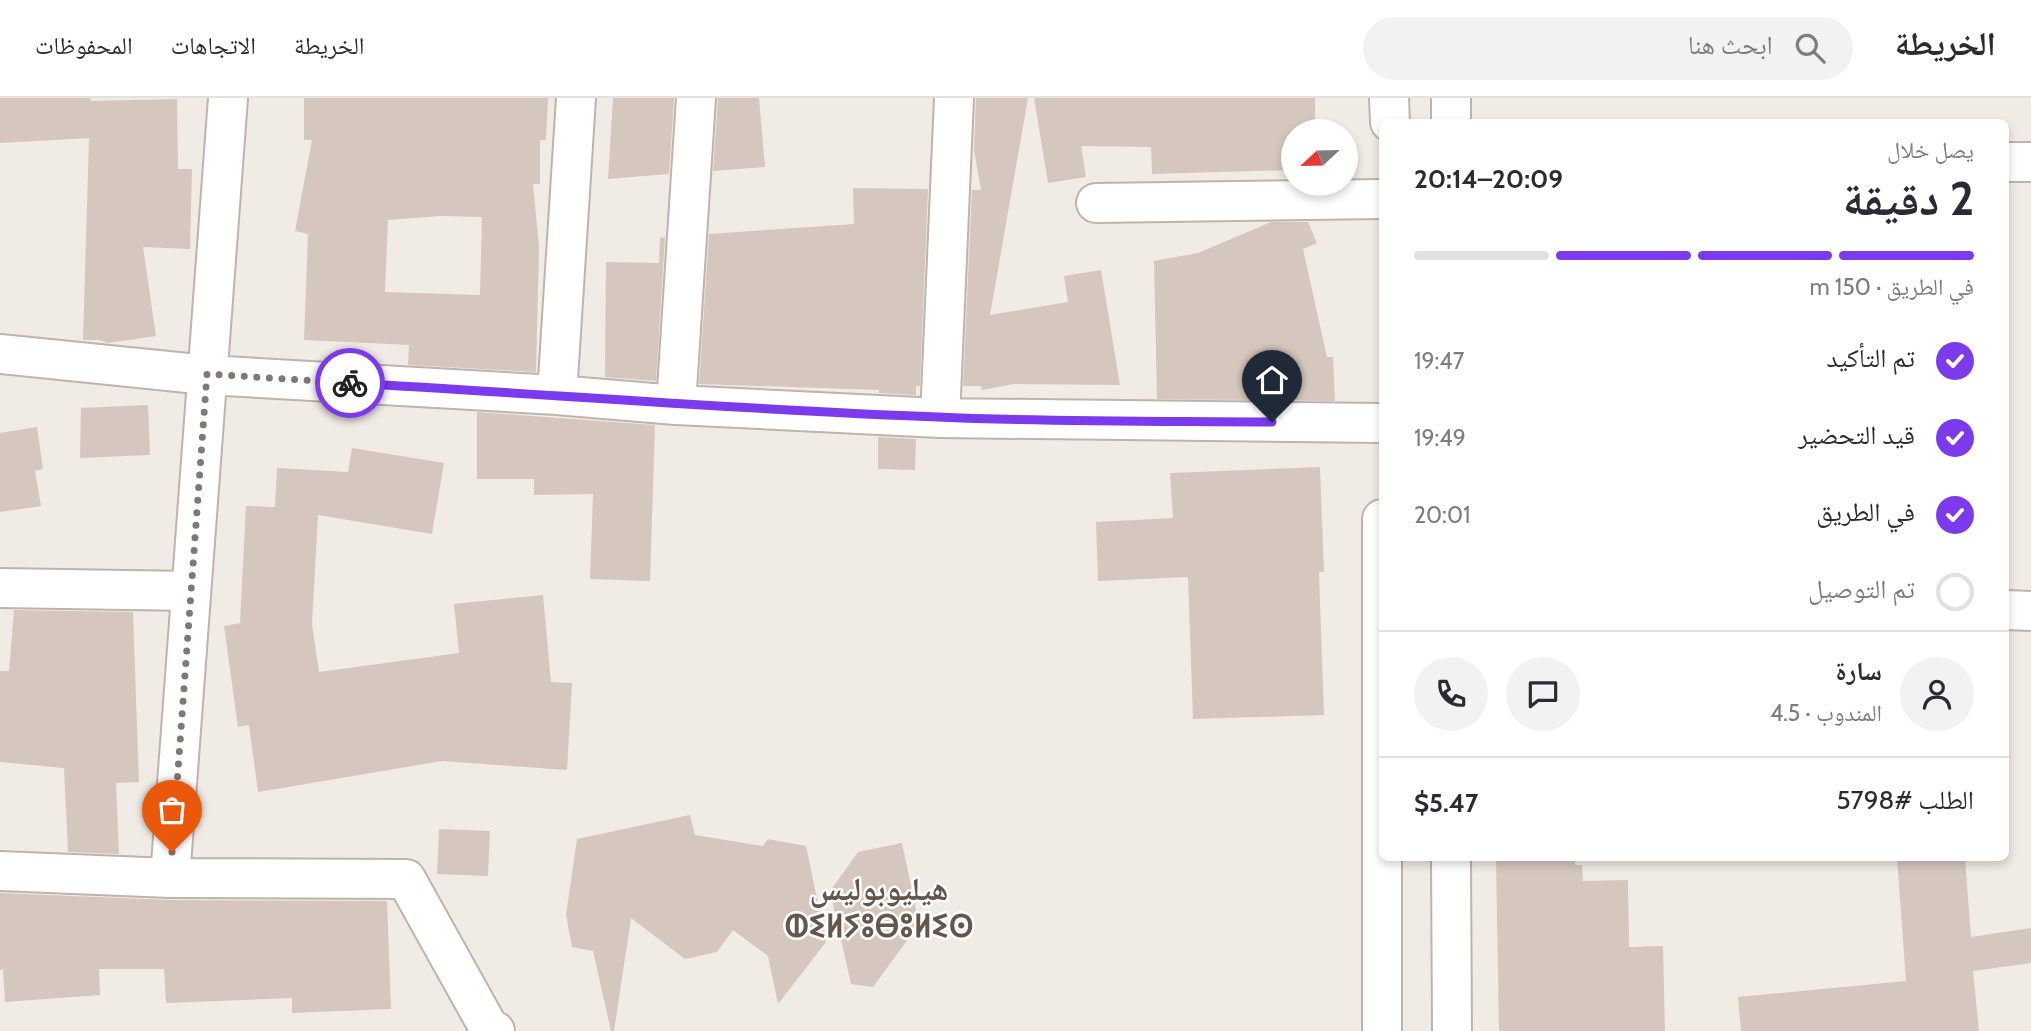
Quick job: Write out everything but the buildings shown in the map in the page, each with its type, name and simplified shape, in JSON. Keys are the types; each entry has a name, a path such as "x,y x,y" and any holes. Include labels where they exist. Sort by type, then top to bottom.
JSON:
{"street":[{"path":"170,878 228,98"},
{"path":"557,394 576,98"},
{"path":"676,405 696,98"},
{"path":"940,418 954,98"},
{"path":"1389,98 1390,119"},
{"path":"1451,98 1451,119"},
{"path":"2009,162 2031,162"},
{"path":"1096,203 1379,199"},
{"path":"0,354 207,374 557,394 676,405 940,418 1379,424"},
{"path":"0,588 191,591"},
{"path":"2009,610 2031,611"},
{"path":"1382,861 1382,1031"},
{"path":"1451,861 1452,1031"},
{"path":"0,871 170,878 406,879 490,1030 495,1031"}],"way so far":[{"path":"172,852 207,374 350,383"}],"district":[{"name":"ھيليوبوليس ⵀⵉⵍⵢⵓⴱⵓⵍⵉⵙ","path":"879,906"}],"route":[{"path":"350,383 557,394 676,405 940,418 1272,422"}]}
